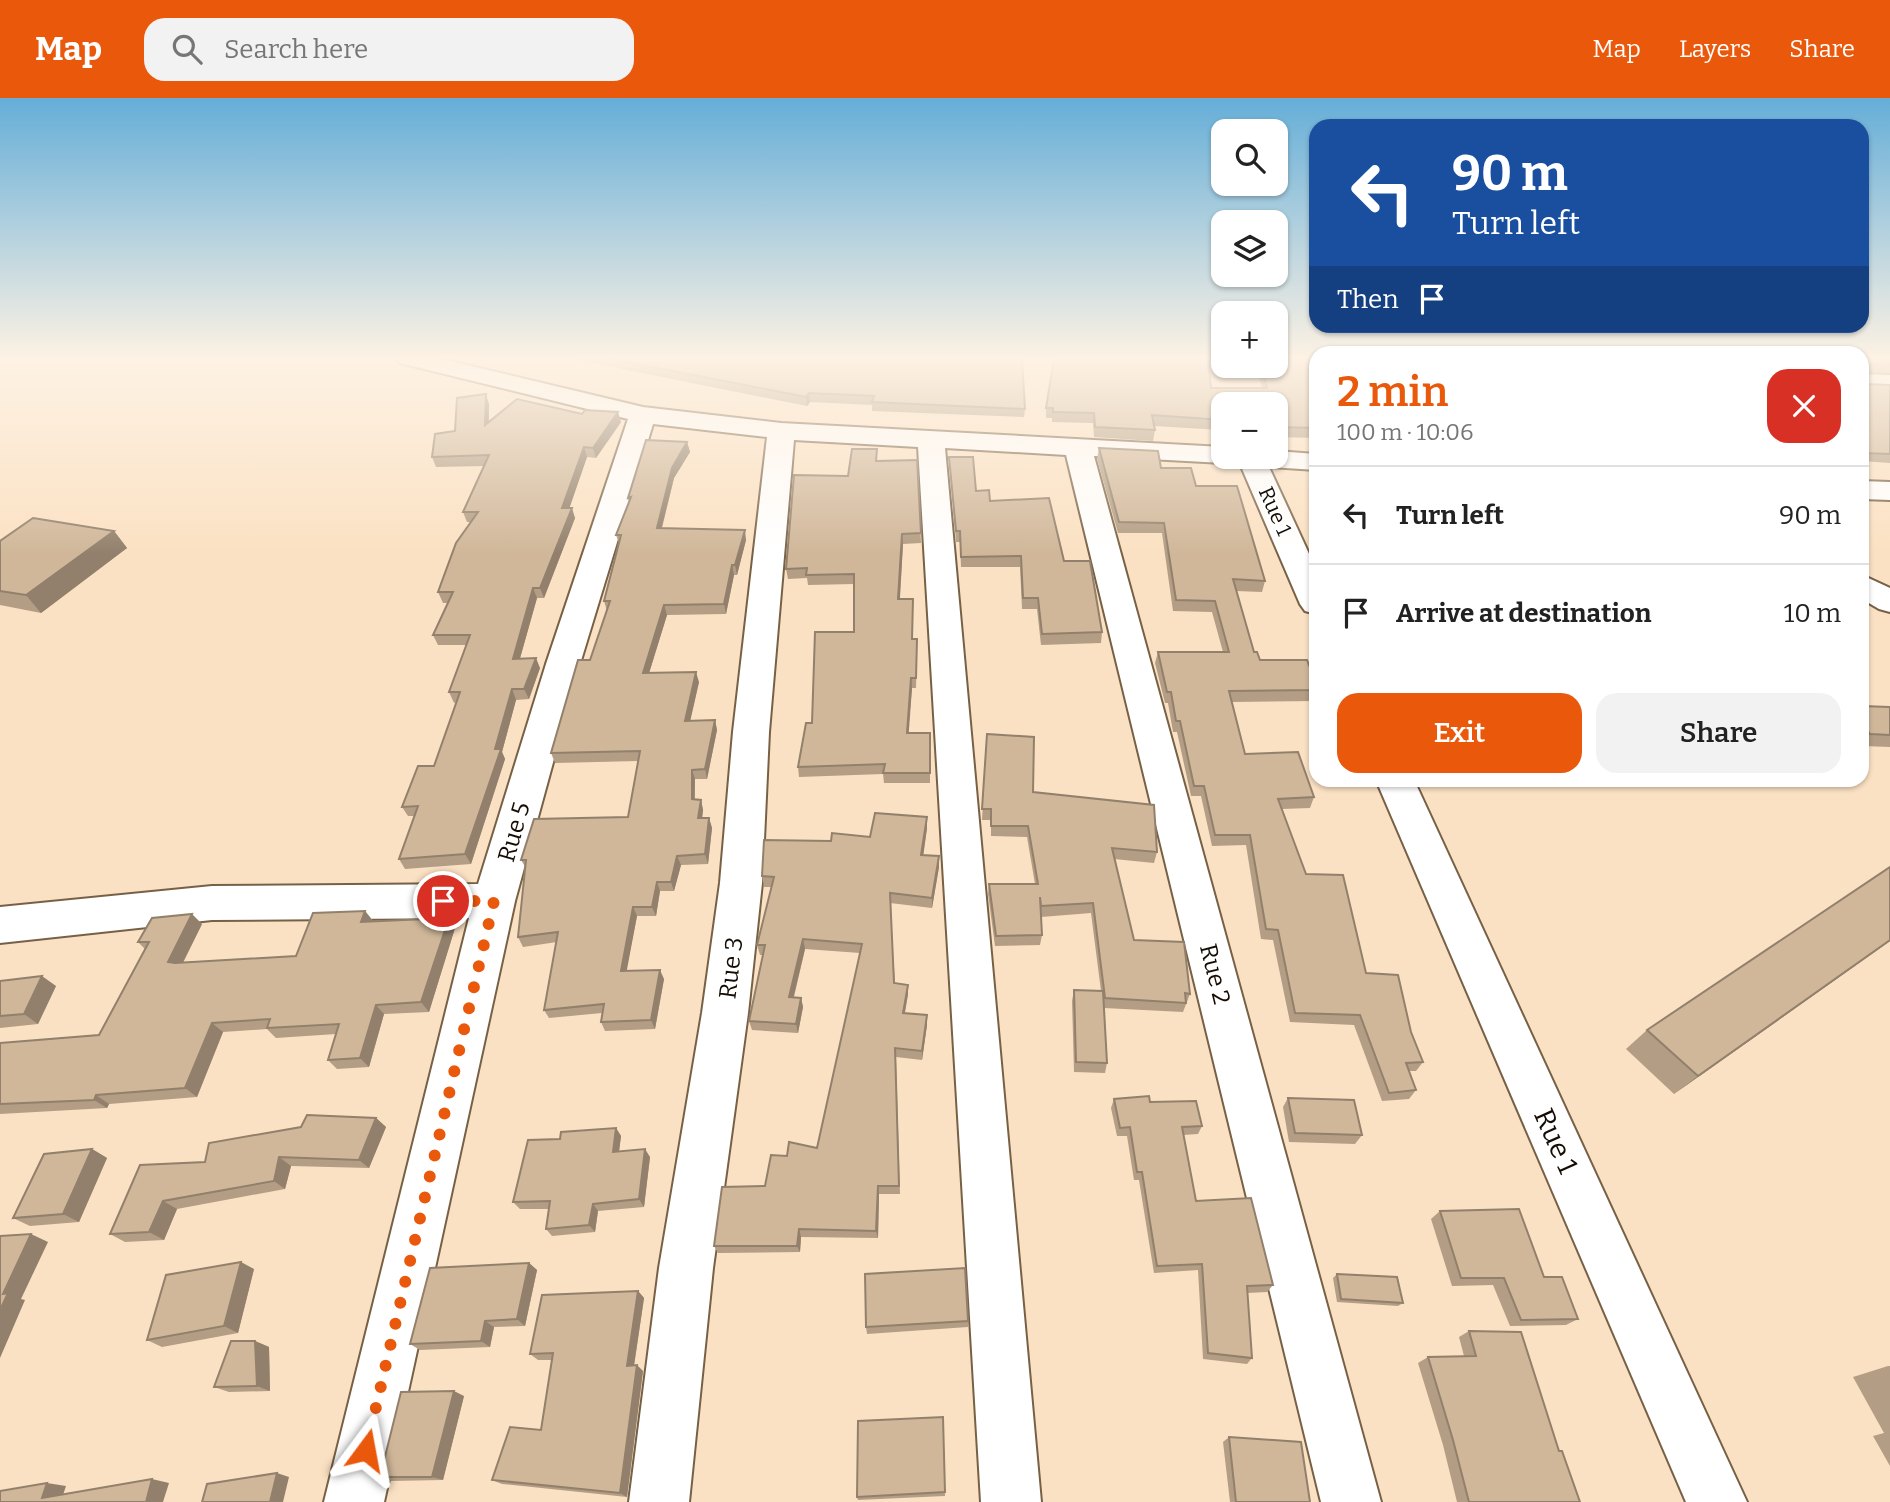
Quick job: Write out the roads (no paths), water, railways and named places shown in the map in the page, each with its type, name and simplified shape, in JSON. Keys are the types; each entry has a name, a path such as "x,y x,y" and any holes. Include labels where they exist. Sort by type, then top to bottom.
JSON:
{"street":[{"name":"Rue 5","path":"354,1502 494,901 563,664 640,424"},
{"path":"716,424 781,431 1211,454"},
{"name":"Rue 3","path":"659,1502 686,1268 741,883 751,732 781,431"},
{"path":"931,440 1011,1502"},
{"name":"Rue 2","path":"1078,446 1351,1502"},
{"path":"1288,460 1309,461"},
{"name":"Rue 1","path":"1256,469 1309,588"},
{"path":"1869,490 1890,491"},
{"path":"1869,589 1890,602"},
{"name":"Rue 1","path":"1398,787 1717,1502"},
{"path":"0,925 212,903 494,901"}]}
